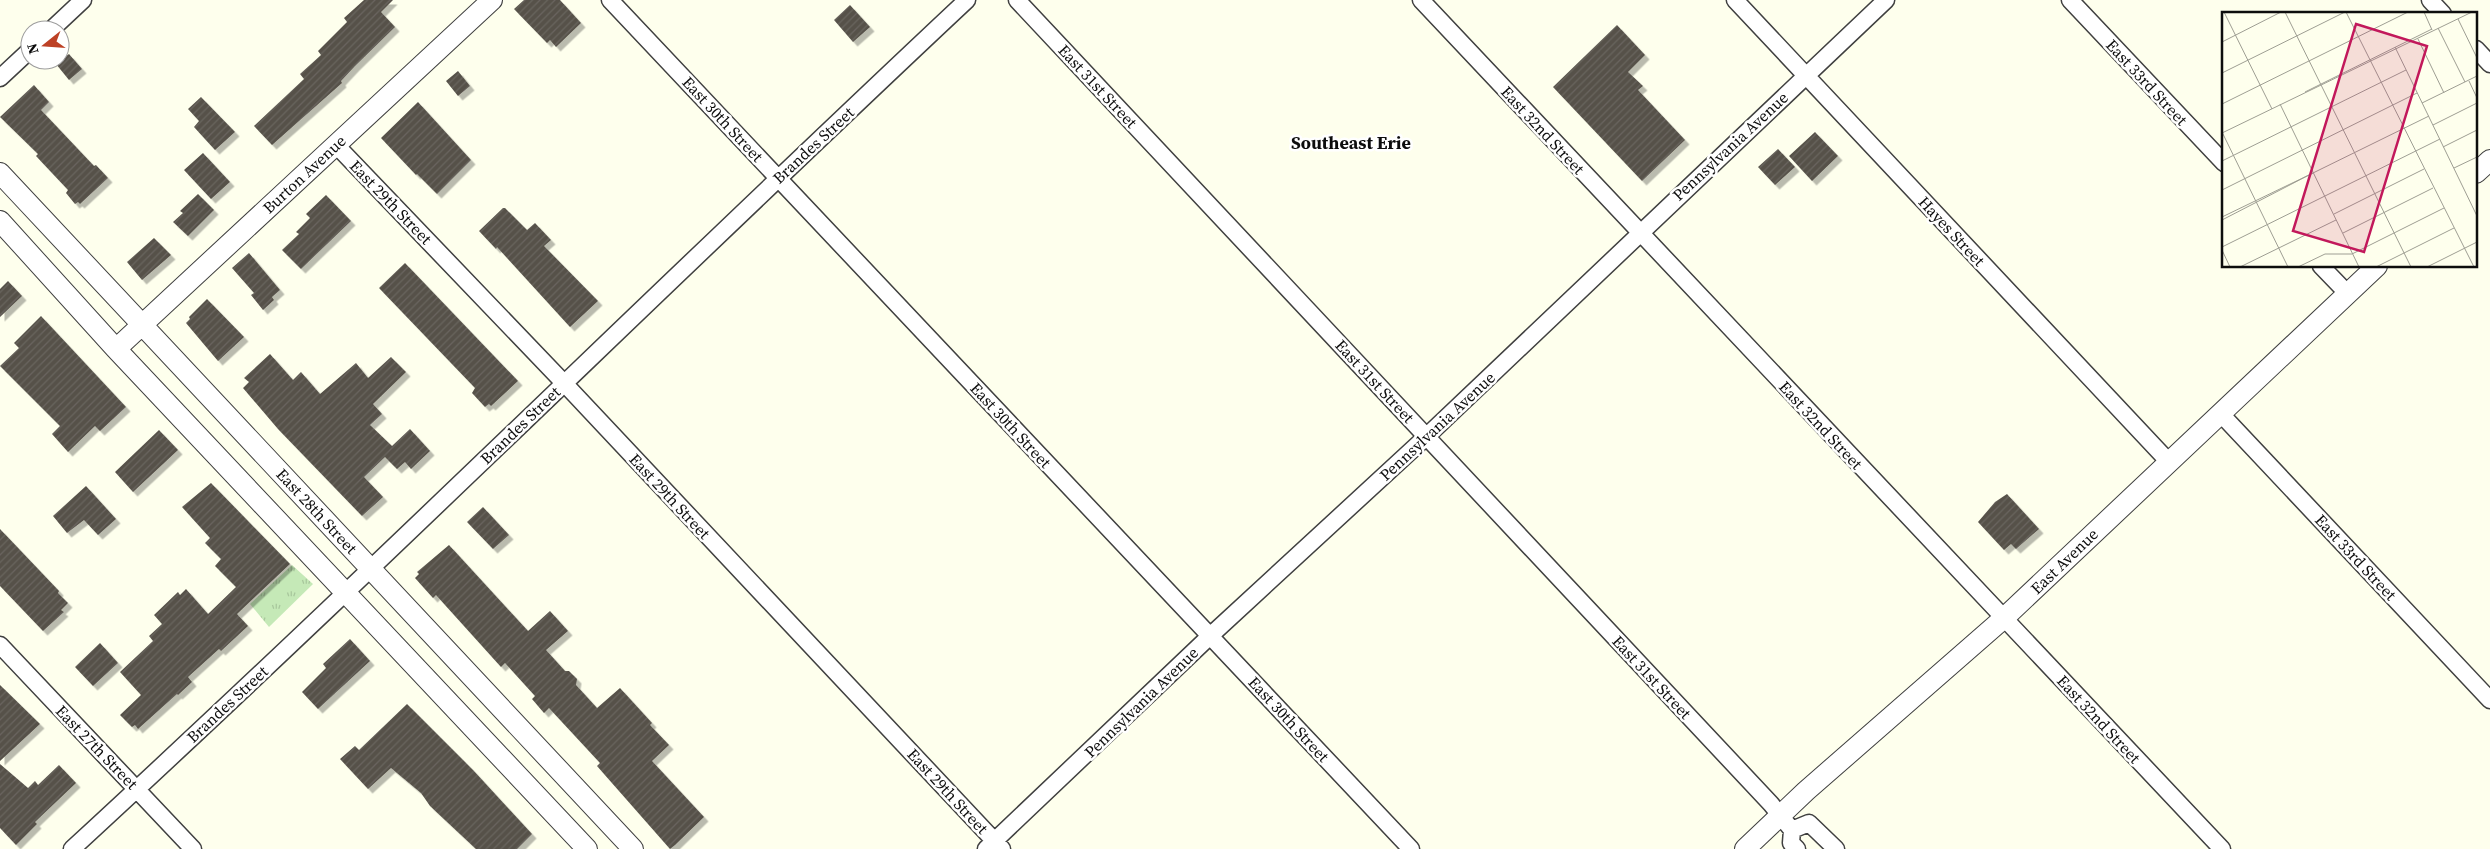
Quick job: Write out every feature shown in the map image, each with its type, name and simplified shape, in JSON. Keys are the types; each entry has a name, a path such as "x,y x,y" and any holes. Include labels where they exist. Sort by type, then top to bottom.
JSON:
{"street":[{"path":"62,20 83,0"},
{"name":"Burton Avenue","path":"116,349 492,0"},
{"name":"East 30th Street","path":"610,0 1412,849"},
{"name":"Brandes Street","path":"72,849 347,592 778,178 968,0"},
{"name":"East 31st Street","path":"1017,0 1427,436 1786,822 1791,843 1797,849"},
{"name":"East 32nd Street","path":"1421,0 2222,849"},
{"name":"Hayes Street","path":"1735,0 2168,462"},
{"name":"Pennsylvania Avenue","path":"994,846 1210,636 1427,436 1886,0"},
{"name":"East 33rd Street","path":"2070,0 2222,161"},
{"path":"2430,0 2441,12"},
{"path":"2478,51 2490,64"},
{"path":"0,78 20,59"},
{"name":"East 29th Street","path":"336,145 564,383 994,846"},
{"path":"2478,171 2490,160"},
{"name":"East 28th Street","path":"0,173 633,849"},
{"name":"East 28th Street","path":"0,221 116,349 588,849"},
{"path":"2323,268 2348,294"},
{"name":"East Avenue","path":"1745,849 1786,822 2375,268"},
{"name":"East 33rd Street","path":"2221,414 2490,700"},
{"name":"East 27th Street","path":"0,645 194,849"},
{"path":"1786,822 1809,823 1836,849"}],"green space":[{"path":"292,565 313,584 269,627 250,604"}],"building":[{"path":"364,0 393,0 381,12 395,27 355,66 341,81 342,83 272,145 254,126 304,79 300,74 321,55 318,51 347,22 344,18"},
{"path":"524,0 560,0 581,23 556,47 550,40 547,43 514,9"},
{"path":"850,5 870,27 853,42 834,20"},
{"path":"1617,25 1645,55 1628,72 1643,86 1638,90 1685,140 1642,181 1553,87"},
{"path":"70,55 82,69 69,80 61,70 70,70"},
{"path":"458,71 470,86 458,96 446,81"},
{"path":"34,85 49,102 41,110 94,166 96,165 108,178 80,204 78,202 75,204 66,193 68,190 36,156 38,154 0,117"},
{"path":"201,97 235,132 215,150 194,127 199,121 188,109"},
{"path":"418,102 471,160 437,194 381,138"},
{"path":"1815,132 1838,156 1812,181 1789,156"},
{"path":"1778,149 1795,167 1775,185 1758,167"},
{"path":"203,153 230,182 211,199 184,170"},
{"path":"198,194 214,210 188,236 173,222 183,213 180,211"},
{"path":"326,195 351,221 301,269 282,250 299,234 296,232 310,218 306,214"},
{"path":"503,208 527,230 535,223 551,240 544,246 598,301 570,327 497,247 496,249 479,231"},
{"path":"154,238 171,255 142,280 127,262"},
{"path":"249,253 280,290 272,297 274,300 263,310 251,295 254,293 232,268"},
{"path":"405,263 518,381 491,406 489,404 485,407 472,393 475,388 379,288"},
{"path":"8,281 22,296 0,317 0,289"},
{"path":"207,299 244,337 218,361 186,323 190,319 189,317"},
{"path":"41,316 126,407 100,431 95,426 68,452 52,434 60,426 0,366 19,348 14,343"},
{"path":"270,354 293,380 301,372 320,394 356,363 368,378 391,357 406,372 373,404 382,414 370,425 392,446 410,429 430,451 411,469 405,462 397,469 385,457 364,477 383,497 362,516 278,429 243,388 249,382 244,378"},
{"path":"159,430 178,450 133,492 115,472"},
{"path":"211,483 290,564 237,614 248,626 221,651 219,649 188,677 192,682 138,729 135,725 132,727 120,715 141,695 120,672 153,641 149,636 162,624 154,615 178,592 180,595 186,589 208,614 236,587 215,566 221,559 205,543 210,538 182,507"},
{"path":"86,486 116,519 98,535 84,520 67,533 53,516"},
{"path":"2007,494 2039,529 2016,549 2011,544 2004,550 1978,522 1995,502"},
{"path":"483,507 509,535 493,549 467,522"},
{"path":"0,529 68,603 61,610 64,612 43,631 0,586"},
{"path":"449,545 528,631 550,611 568,631 546,650 565,671 569,671 577,679 576,685 597,708 620,688 669,745 652,761 704,817 670,849 597,766 600,763 549,708 544,713 532,699 535,696 505,663 501,667 436,595 433,598 415,578 419,574 417,572"},
{"path":"350,639 370,661 318,709 302,692 326,668 323,664"},
{"path":"100,643 118,663 93,686 75,667"},
{"path":"0,685 40,724 0,761"},
{"path":"407,704 473,770 532,834 517,849 476,849 430,806 421,793 391,768 368,789 340,759 355,746 359,750"},
{"path":"0,764 28,788 35,781 38,785 59,765 76,783 35,822 37,824 16,845 0,828"}],"district":[{"name":"Southeast Erie","path":"1351,143"}]}
